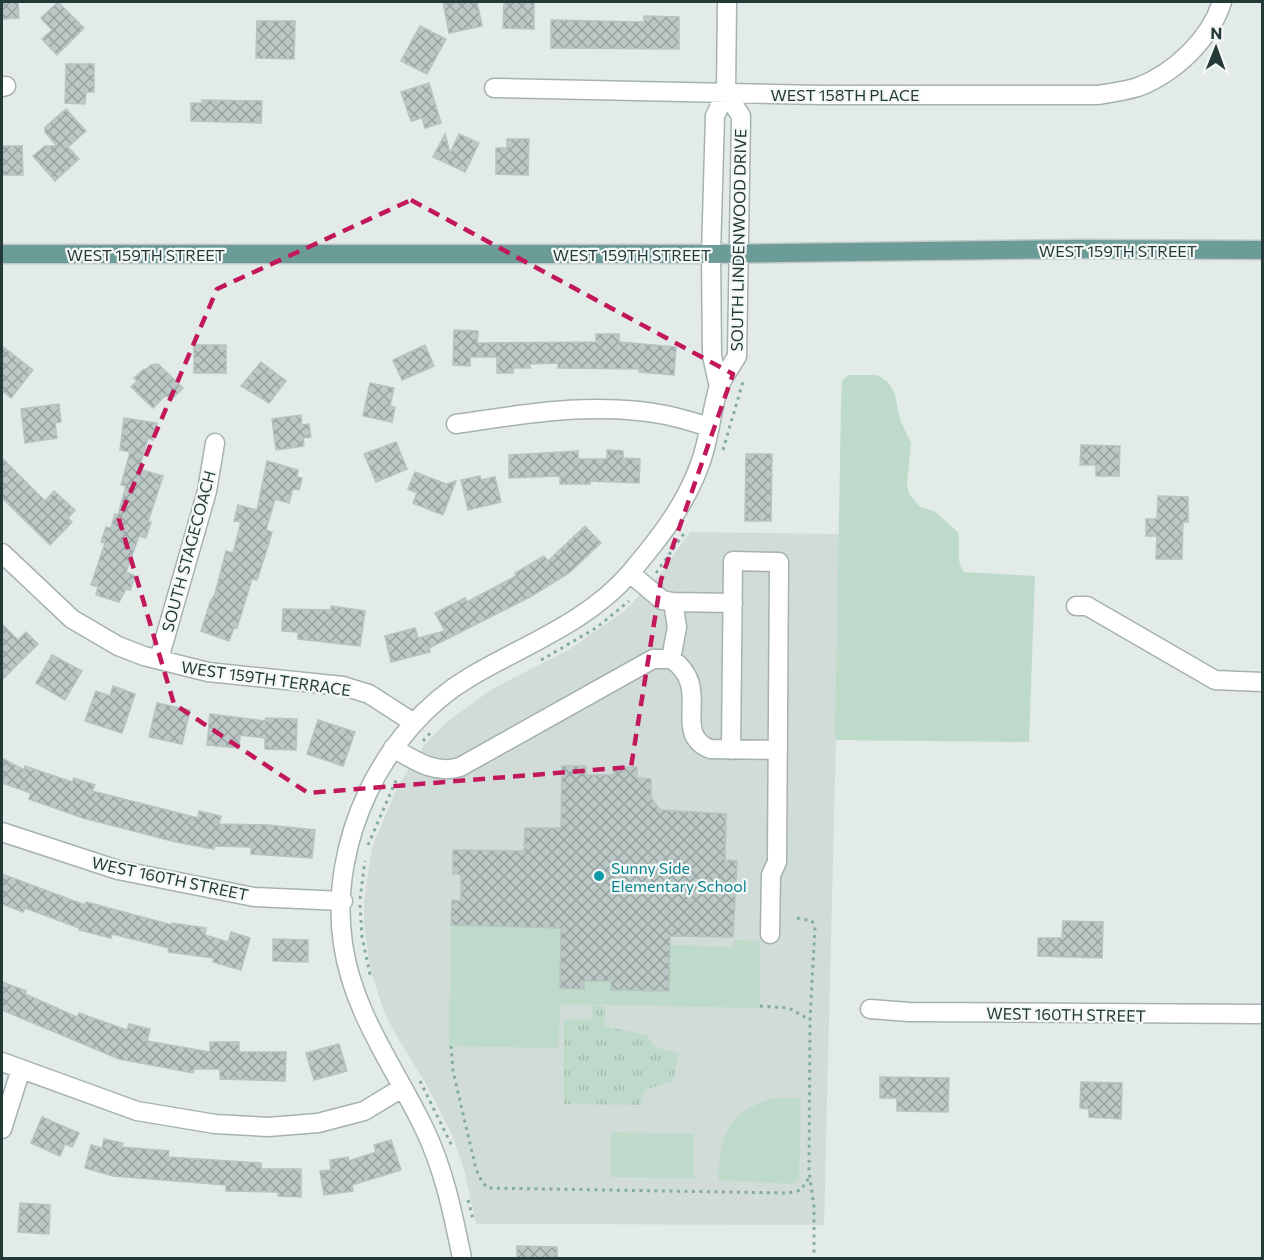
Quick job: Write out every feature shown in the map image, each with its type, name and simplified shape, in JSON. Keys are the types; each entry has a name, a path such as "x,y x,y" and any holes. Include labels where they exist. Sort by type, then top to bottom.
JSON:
{"main road":[{"name":"WEST 159TH STREET","path":"2,254 739,254 1066,249 1263,250"}],"street":[{"name":"SOUTH LINDENWOOD DRIVE","path":"719,387 712,356 711,254 715,116 726,93 727,2"},
{"name":"WEST 158TH PLACE","path":"494,88 726,93 1097,95 1137,87 1155,78 1186,55 1211,26 1222,2"},
{"name":"SOUTH LINDENWOOD DRIVE","path":"462,1258 446,1187 425,1131 370,1030 353,988 342,939 346,864 357,817 369,788 393,748 414,723 445,693 574,620 606,597 630,573 668,528 677,512 700,465 719,387 737,356 741,116 726,93"},
{"path":"456,424 554,410 603,408 666,415 710,427"},
{"name":"SOUTH STAGECOACH","path":"159,659 207,491 215,443"},
{"name":"WEST 159TH TERRACE","path":"2,553 72,620 118,646 208,672 344,686 369,694 391,706 414,723"},
{"path":"731,750 733,561 779,562 777,862 771,875 770,934"},
{"path":"630,573 662,600 733,603"},
{"path":"671,659 677,627 674,602"},
{"path":"1076,606 1088,606 1215,680 1263,682"},
{"path":"393,748 437,770 448,771 460,767 653,659 671,659 685,668 690,678 692,729 695,737 710,749 778,750"},
{"name":"WEST 160TH STREET","path":"2,832 118,870 254,897 343,902"},
{"name":"WEST 160TH STREET","path":"870,1009 909,1012 1263,1014"},
{"path":"2,1062 137,1112 214,1124 268,1127 318,1123 364,1111 402,1088"},
{"path":"2,1129 21,1069"}],"path":[{"path":"538,661 596,628 629,601"},
{"path":"423,741 438,726"},
{"path":"373,986 362,937 362,874 374,828 397,778"},
{"path":"797,918 815,924 810,1020 810,1176 814,1207 814,1258"},
{"path":"760,1006 789,1008 810,1020"},
{"path":"452,1046 453,1071 476,1169 482,1182 489,1188 788,1193 801,1190 810,1176"},
{"path":"416,1075 439,1116 454,1151"},
{"path":"468,1199 473,1219"}],"highlighted area":[{"path":"411,200 733,374 661,580 631,767 308,793 174,704 119,519 217,289"}],"shaded area":[{"path":"690,532 841,534 824,1225 476,1224 464,1169 452,1135 426,1084 393,1030 383,1009 370,968 364,923 364,901 372,847 397,788 425,744 447,722 492,689 570,649 623,612 658,577"}],"green space":[{"path":"848,375 877,375 888,382 895,394 900,420 911,443 907,484 909,494 920,507 934,511 958,532 959,558 964,572 1035,576 1029,742 835,740 841,406 842,381"},
{"path":"451,925 561,928 560,989 584,989 584,980 611,981 611,990 668,991 670,945 734,947 734,940 760,941 760,1008 561,1004 558,1048 449,1046"},
{"path":"592,1006 605,1006 604,1026 647,1035 656,1048 679,1053 673,1081 644,1090 640,1105 564,1104 564,1019 591,1020"},
{"path":"775,1098 801,1098 799,1179 793,1184 718,1180 721,1150 730,1127 746,1110"},
{"path":"611,1132 694,1134 694,1178 610,1177"}],"building":[{"path":"2,2 18,2 19,18 2,19"},
{"path":"58,2 84,28 57,55 42,39 52,30 41,18"},
{"path":"443,2 477,2 482,26 449,33"},
{"path":"504,2 534,2 534,29 503,28"},
{"path":"644,16 679,17 679,49 551,48 551,20 644,22"},
{"path":"257,21 295,21 294,59 256,58"},
{"path":"420,26 446,39 427,74 401,61"},
{"path":"66,64 94,64 94,92 86,92 85,104 65,103"},
{"path":"429,83 441,123 425,128 422,118 411,121 401,92"},
{"path":"202,100 262,101 261,123 191,121 191,103 202,103"},
{"path":"66,109 86,131 68,147 79,159 55,181 33,156 45,146 57,146 45,132 45,127"},
{"path":"445,134 450,153 459,134 479,143 465,172 433,157"},
{"path":"507,139 529,139 528,175 496,174 496,148 507,148"},
{"path":"2,146 22,146 23,175 2,175"},
{"path":"454,330 478,331 477,343 596,342 596,334 619,334 619,342 676,347 674,375 639,372 640,369 558,368 558,363 530,364 530,368 513,368 513,373 497,373 497,357 470,357 470,366 453,365"},
{"path":"194,345 226,345 226,373 194,373"},
{"path":"425,345 434,366 402,380 393,360"},
{"path":"2,346 33,370 11,398 2,391"},
{"path":"261,362 286,381 269,403 241,386"},
{"path":"158,364 183,388 171,400 166,395 153,408 131,387 137,381 134,378 144,369"},
{"path":"370,383 394,388 390,406 395,407 392,422 363,416"},
{"path":"59,404 61,422 55,423 57,438 25,443 21,409"},
{"path":"301,415 302,425 309,424 311,437 303,438 304,446 276,450 272,419"},
{"path":"124,418 157,423 153,440 148,438 139,469 163,476 148,522 151,522 146,538 139,536 126,572 135,576 130,590 126,589 119,602 96,595 98,587 91,585 105,543 101,542 106,527 111,528 115,514 118,515 126,486 121,485 130,452 120,450"},
{"path":"396,442 407,469 376,482 364,454"},
{"path":"1081,445 1120,446 1119,476 1096,476 1096,465 1080,465"},
{"path":"607,450 623,451 623,458 640,459 639,483 590,481 590,484 560,484 560,476 509,478 509,455 578,451 578,459 607,459"},
{"path":"746,454 772,454 771,521 745,521"},
{"path":"2,458 45,501 54,491 75,510 68,518 72,522 50,545 2,498"},
{"path":"267,461 298,470 297,477 302,478 299,490 293,489 289,503 275,499 266,530 272,532 257,580 252,579 237,628 234,628 229,641 201,631 210,602 215,594 226,551 233,553 241,522 234,521 238,505 257,510"},
{"path":"415,472 446,484 456,481 443,515 413,503 417,493 408,489"},
{"path":"480,476 481,480 495,477 501,502 468,510 461,480"},
{"path":"1158,496 1188,497 1188,522 1183,522 1182,559 1156,559 1157,536 1146,536 1146,519 1157,519"},
{"path":"585,526 601,543 569,573 530,597 429,648 430,652 391,662 385,636 415,628 418,638 445,631 435,613 465,598 467,602 516,576 515,573 544,556 548,561"},
{"path":"331,606 365,611 360,646 298,639 298,632 282,631 283,609 331,610"},
{"path":"2,624 18,640 26,632 38,644 2,680"},
{"path":"52,655 82,671 65,700 36,683"},
{"path":"113,686 135,694 122,733 85,721 96,691 110,696"},
{"path":"157,703 190,710 182,744 149,737"},
{"path":"210,714 265,721 266,718 297,719 296,750 265,749 265,738 240,735 239,748 207,745"},
{"path":"318,720 355,732 343,766 307,754"},
{"path":"2,758 24,770 25,766 72,782 74,778 95,785 92,791 198,818 199,811 221,816 219,824 268,825 315,830 312,858 251,854 251,847 214,846 214,849 176,842 83,818 29,799 31,793 2,783"},
{"name":"Sunny Side Elementary School","path":"562,766 586,766 586,775 613,775 614,767 637,767 637,778 651,779 651,798 660,810 726,814 725,860 737,861 733,937 670,936 669,991 611,990 611,981 584,981 584,989 560,988 561,928 451,925 452,900 461,901 461,874 453,874 453,850 524,851 525,828 561,828"},
{"path":"2,874 85,905 86,902 172,925 172,923 206,928 205,935 228,942 231,932 250,938 241,970 213,962 214,958 168,952 169,948 112,934 111,938 79,930 79,928 25,908 23,912 2,904"},
{"path":"1063,921 1103,922 1102,958 1038,956 1038,938 1062,938"},
{"path":"273,939 308,940 308,962 273,961"},
{"path":"2,982 26,991 25,994 77,1017 79,1013 127,1030 129,1024 150,1029 147,1041 210,1052 210,1042 239,1042 239,1052 286,1052 285,1081 220,1079 220,1069 194,1069 193,1073 119,1059 2,1010"},
{"path":"339,1044 347,1071 314,1080 306,1053"},
{"path":"880,1077 949,1078 948,1112 897,1111 897,1098 880,1098"},
{"path":"1081,1082 1122,1083 1121,1119 1089,1117 1089,1109 1080,1108"},
{"path":"42,1117 79,1133 72,1147 65,1144 60,1156 31,1143"},
{"path":"104,1139 123,1143 122,1147 169,1151 168,1157 261,1163 261,1169 301,1169 301,1197 278,1196 278,1192 226,1191 226,1185 113,1176 85,1168 91,1145 102,1148"},
{"path":"391,1140 401,1170 352,1185 353,1191 324,1195 320,1171 331,1170 330,1160 348,1157 349,1161 376,1152 374,1145"},
{"path":"20,1203 50,1205 49,1234 18,1232"},
{"path":"517,1246 557,1247 557,1258 517,1258"}],"place":[{"name":"Sunny Side Elementary School","path":"599,876"}]}
